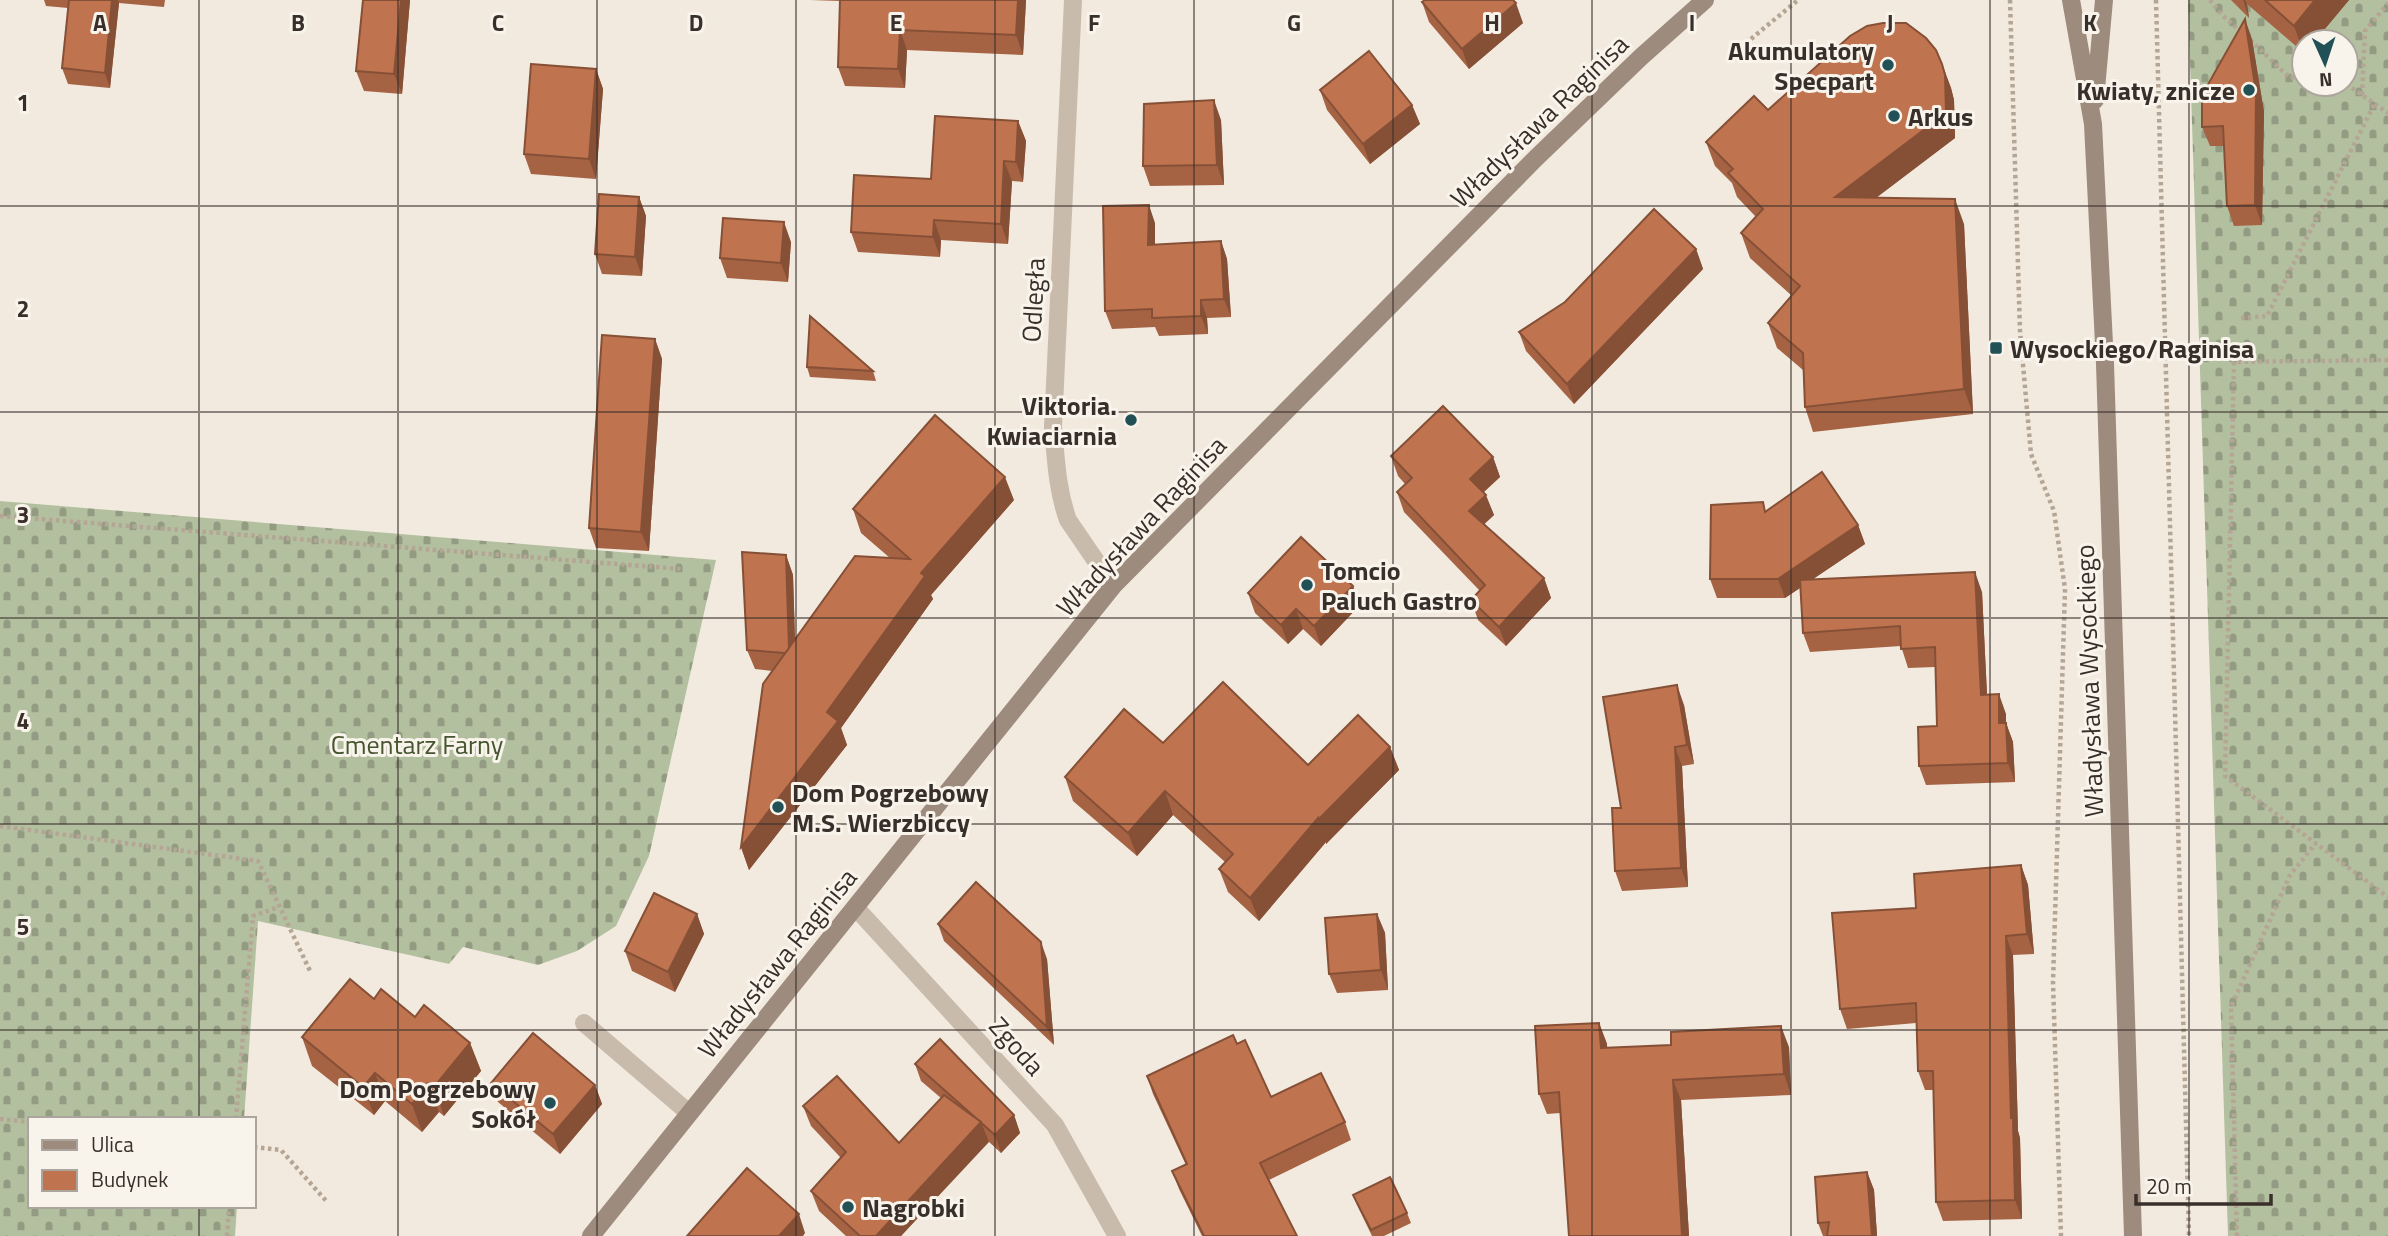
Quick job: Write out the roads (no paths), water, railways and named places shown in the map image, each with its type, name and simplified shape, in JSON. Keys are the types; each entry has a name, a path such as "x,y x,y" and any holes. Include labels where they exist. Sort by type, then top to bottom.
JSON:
{"street":[{"name":"Odległa","path":"1073,0 1053,427 1059,494 1068,520 1113,586"},
{"name":"Władysława Raginisa","path":"591,1236 1113,586 1536,158 1704,0"},
{"name":"Władysława Wysockiego","path":"2071,0 2093,124 2105,364 2133,1236"},
{"name":"Władysława Wysockiego","path":"2093,124 2104,0"},
{"name":"Zgoda","path":"856,908 1055,1125 1117,1236"},
{"path":"584,1023 689,1113"}],"place":[{"name":"Akumulatory Specpart","path":"1888,65"},
{"name":"Kwiaty, znicze","path":"2249,90"},
{"name":"Arkus","path":"1894,116"},
{"name":"Wysockiego/Raginisa","path":"1996,348"},
{"name":"Viktoria. Kwiaciarnia","path":"1131,420"},
{"name":"Tomcio Paluch Gastro","path":"1307,585"},
{"name":"Dom Pogrzebowy M.S. Wierzbiccy","path":"778,807"},
{"name":"Dom Pogrzebowy Sokół","path":"550,1103"},
{"name":"Nagrobki","path":"848,1207"}],"park label":[{"name":"Cmentarz Farny","path":"417,744"}]}
